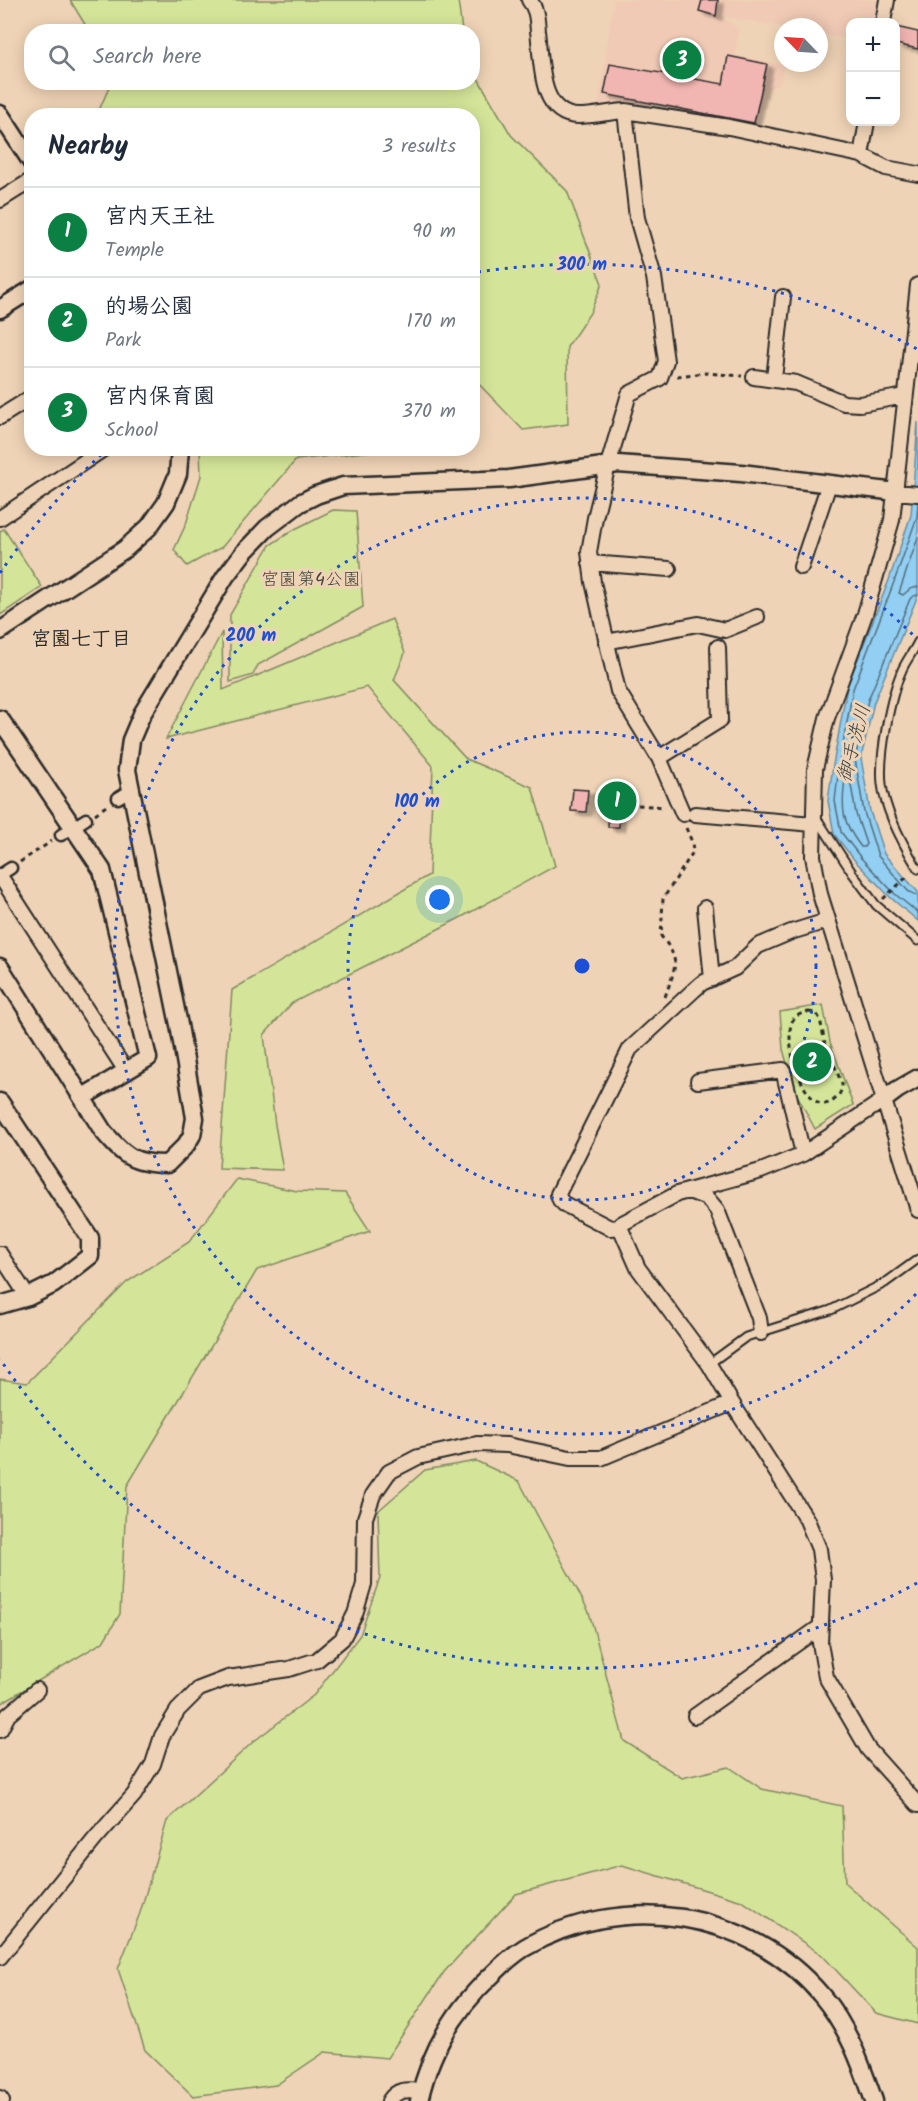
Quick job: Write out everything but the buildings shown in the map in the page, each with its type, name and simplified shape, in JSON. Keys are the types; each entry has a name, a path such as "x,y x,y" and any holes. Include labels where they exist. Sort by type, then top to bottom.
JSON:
{"street":[{"path":"529,0 537,15 547,94 552,103 568,114 578,116 625,111 729,127 861,155 886,168 918,174"},
{"path":"884,18 887,0"},
{"path":"625,111 637,218 654,277 666,361 660,378 628,394 608,465 589,552 618,691 659,758 689,814 813,818"},
{"path":"0,114 24,151"},
{"path":"861,155 866,126"},
{"path":"0,200 24,185"},
{"path":"918,285 905,396 907,493 892,520 865,614 827,718 815,769 813,818 813,856 827,921 918,1208"},
{"path":"0,309 24,294"},
{"path":"774,379 783,297"},
{"path":"754,377 796,383 844,403 860,404 905,396"},
{"path":"0,417 24,402"},
{"path":"0,518 93,456"},
{"path":"0,631 125,549 149,527 166,504 178,474 179,456"},
{"path":"0,967 115,1145 135,1161 167,1164 186,1145 192,1135 195,1118 179,1025 124,794 131,740 142,714 225,577 253,541 300,503 343,486 509,479 618,464 741,473 907,493"},
{"path":"801,567 829,484"},
{"path":"590,563 669,569"},
{"path":"606,642 698,624 726,630 757,617"},
{"path":"659,758 720,720 718,647"},
{"path":"0,719 102,870 148,1058 83,1097"},
{"path":"4,873 126,1071"},
{"path":"705,908 712,979"},
{"path":"827,921 761,945 735,968 693,990 630,1048 558,1194 564,1204 610,1228 620,1227 621,1224 672,1197 761,1171 803,1154 918,1078"},
{"path":"699,1082 783,1070 803,1154"},
{"path":"0,1102 90,1238 90,1256 54,1284 28,1297 0,1305"},
{"path":"689,1191 707,1198 717,1210 759,1318 761,1333"},
{"path":"620,1227 638,1268 709,1364 814,1534 822,1564 820,1627 822,1658 828,1681 868,1749 918,1805"},
{"path":"0,1254 28,1297"},
{"path":"0,1957 95,1839 134,1795 153,1764 162,1736 178,1710 199,1689 228,1678 289,1669 317,1660 342,1639 355,1614 364,1584 364,1518 373,1495 389,1472 418,1457 477,1444 507,1445 570,1458 601,1458 732,1403"},
{"path":"695,1716 820,1627"},
{"path":"0,1730 9,1715 37,1690"},
{"path":"389,2101 394,2094 402,2090 420,2096 428,2067 440,2038 456,2014 476,1990 522,1949 567,1929 606,1918 664,1916 696,1919 723,1927 776,1955 801,1975 822,1996 839,2020 853,2045 874,2101"}],"lane":[{"path":"918,642 902,670 893,696 883,755 882,784 891,817 918,868"},
{"path":"813,818 876,905 918,941"},
{"path":"709,1364 746,1338 831,1310 885,1283 918,1260"}],"path":[{"path":"660,378 706,374 754,377"},
{"path":"4,873 124,794"},
{"path":"638,805 659,807"},
{"path":"671,1011 664,1000 675,967 675,957 673,950 661,936 661,909 667,890 693,852 692,842 684,825 689,814"},
{"path":"876,905 918,868"},
{"path":"816,1013 820,1018 825,1043 840,1078 841,1092 829,1103 824,1104 814,1100 802,1086 791,1048 790,1027 800,1014 816,1013"}],"shaded area":[{"path":"614,0 879,0 877,18 846,18 846,38 828,35 828,18 774,18 774,25 719,16 739,28 735,55 774,63 774,72 783,72 780,84 765,89 757,126 625,103 598,106"}],"green space":[{"path":"70,0 458,0 461,24 85,24"},
{"path":"480,82 511,135 567,191 602,284 590,313 567,347 568,424 523,430 480,385 480,108 100,108 108,90 480,90"},
{"path":"200,456 330,456 296,460 222,547 187,566 174,550 186,524 201,476"},
{"name":"宮園第4公園","path":"333,510 356,511 363,607 258,665 253,675 230,682 230,615 270,545 295,529"},
{"path":"4,529 42,587 0,615 0,531"},
{"path":"392,619 405,653 394,680 466,759 532,787 555,866 458,919 292,1003 264,1035 283,1170 219,1168 232,990 429,875 433,766 367,687 166,739 222,632 223,690"},
{"path":"823,1005 830,1042 853,1105 815,1129 794,1089 783,1049 780,1012"},
{"path":"237,1179 297,1191 345,1193 370,1231 257,1270 127,1486 120,1614 103,1642 0,1704 0,1379 27,1383 127,1282 189,1242"},
{"path":"476,1461 519,1481 589,1612 624,1741 682,1778 729,1767 762,1789 842,1806 845,1883 918,1947 918,2024 876,2013 822,1955 742,1901 622,1865 516,1894 444,1972 387,2058 325,2052 276,2085 193,2096 145,2050 118,1969 140,1913 167,1821 253,1742 314,1695 360,1635 380,1578 378,1511 425,1470"}],"water":[{"name":"御手洗川","path":"918,422 918,595 874,702 861,758 870,811 884,854 918,892 918,921 891,898 856,862 834,834 828,801 847,687 889,580 911,515"}],"place":[{"name":"宮内保育園","path":"682,60"},
{"name":"宮内天王社","path":"617,801"},
{"name":"的場公園","path":"812,1062"}],"district":[{"name":"宮園七丁目","path":"81,638"}]}
